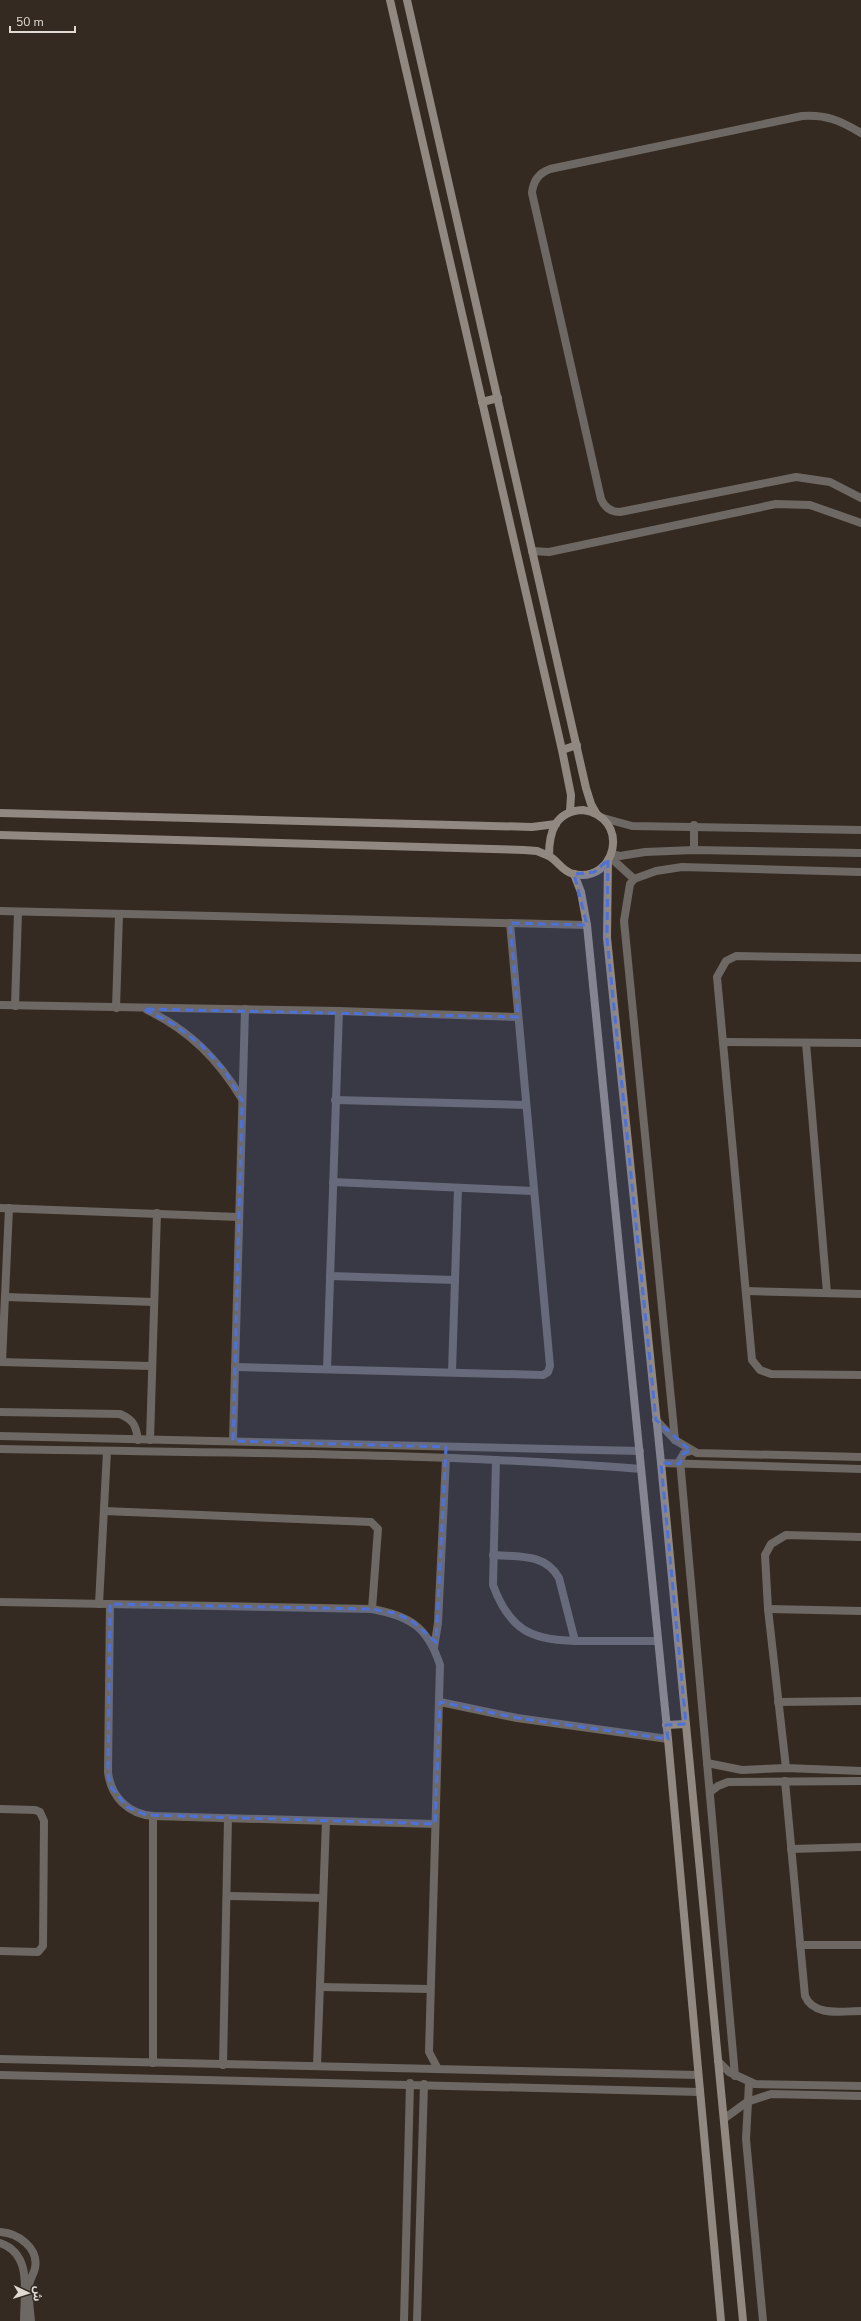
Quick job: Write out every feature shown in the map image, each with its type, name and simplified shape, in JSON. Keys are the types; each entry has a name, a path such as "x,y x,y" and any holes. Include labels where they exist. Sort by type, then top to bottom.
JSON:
{"street":[{"path":"390,0 562,750 571,795 570,812"},
{"path":"407,0 588,797 596,813"},
{"path":"861,133 837,119 823,116 802,116 550,169 542,173 536,180 532,193 601,499 605,506 612,511 620,512 796,477 830,482 861,498"},
{"path":"482,402 498,398"},
{"path":"532,551 549,552 776,504 810,505 861,522"},
{"path":"562,750 577,745"},
{"path":"549,856 551,830 563,816 570,812 583,810 596,813 603,818 632,826 694,825 861,830"},
{"path":"0,813 532,827 556,824"},
{"path":"603,818 613,835 610,857 607,938 661,1463 718,2061 725,2118 743,2321"},
{"path":"694,825 694,850"},
{"path":"0,835 510,849 537,851 549,856 562,868 574,874 594,872 610,857 645,852 694,850 861,853"},
{"path":"610,857 634,879"},
{"path":"675,1440 624,921 628,890 634,879 656,871 682,867 861,872"},
{"path":"574,874 581,892 586,925 640,1451 721,2321"},
{"path":"0,911 586,925"},
{"path":"15,1006 18,912"},
{"path":"116,1008 119,914"},
{"path":"235,1367 543,1375 549,1369 510,923"},
{"path":"861,958 736,956 731,958 722,966 717,977 752,1360 760,1370 771,1374 861,1375"},
{"path":"0,1005 143,1009 339,1011 518,1017"},
{"path":"143,1009 174,1024 201,1045 224,1070 242,1100"},
{"path":"233,1441 244,1009"},
{"path":"327,1369 339,1011"},
{"path":"723,1042 861,1043"},
{"path":"806,1042 827,1293"},
{"path":"335,1100 526,1105"},
{"path":"333,1182 533,1191"},
{"path":"452,1372 458,1188"},
{"path":"0,1208 239,1217"},
{"path":"9,1208 1,1362 151,1366"},
{"path":"150,1440 151,1366 157,1214"},
{"path":"330,1276 455,1280"},
{"path":"746,1292 861,1294"},
{"path":"5,1297 154,1302"},
{"path":"0,1412 120,1414 130,1418 136,1425 138,1440"},
{"path":"656,1420 675,1440 691,1451 711,1455 861,1457"},
{"path":"0,1436 640,1451"},
{"path":"70,1438 70,1450"},
{"path":"0,1449 446,1458 590,1464 641,1469"},
{"path":"99,1604 106,1451"},
{"path":"590,1464 591,1451"},
{"path":"691,1451 684,1453 680,1464 735,2076"},
{"path":"833,1468 834,1456"},
{"path":"434,1648 438,1623 446,1458"},
{"path":"496,1460 493,1585 499,1604 511,1620 526,1632 544,1639 575,1641 658,1641"},
{"path":"661,1463 861,1469"},
{"path":"104,1511 371,1522 378,1529 372,1609"},
{"path":"786,1768 768,1609 764,1562 767,1549 775,1540 786,1535 861,1537"},
{"path":"493,1555 533,1557 549,1564 555,1570 559,1578 575,1641"},
{"path":"0,1602 372,1609 394,1613 411,1620 425,1632 434,1648 440,1665 429,2052 438,2069"},
{"path":"110,1604 108,1779 117,1798 127,1807 139,1814 153,1816 435,1824"},
{"path":"768,1609 861,1611"},
{"path":"778,1702 861,1701"},
{"path":"440,1702 517,1718 668,1739"},
{"path":"666,1725 686,1724"},
{"path":"707,1763 728,1769 786,1768 861,1771"},
{"path":"728,1769 728,1782"},
{"path":"847,1781 848,1771"},
{"path":"784,1781 804,1991 810,2005 821,2010 861,2011"},
{"path":"710,1792 718,1786 728,1782 861,1781"},
{"path":"0,1809 36,1810 44,1816 43,1946 38,1952 0,1950"},
{"path":"153,1816 153,2063"},
{"path":"223,2065 228,1818"},
{"path":"317,2066 326,1821"},
{"path":"791,1849 861,1846"},
{"path":"227,1896 323,1898"},
{"path":"800,1945 861,1946"},
{"path":"320,1987 430,1990"},
{"path":"419,2068 429,2052"},
{"path":"0,2059 698,2075"},
{"path":"718,2061 735,2076 749,2083 861,2086"},
{"path":"100,2077 101,2062"},
{"path":"494,2086 495,2071"},
{"path":"0,2075 410,2083 700,2092"},
{"path":"404,2321 410,2083"},
{"path":"749,2083 746,2139 763,2321"},
{"path":"417,2321 424,2084"},
{"path":"725,2118 747,2102 771,2094 861,2096"},
{"path":"0,2232 18,2237 28,2244 34,2255 36,2267 29,2285 30,2321"},
{"path":"406,2234 419,2235"},
{"path":"0,2243 16,2252 24,2268 24,2321"}],"highlighted area":[{"path":"608,860 607,938 656,1420 691,1451 684,1453 680,1464 661,1463 686,1724 666,1725 668,1739 517,1718 440,1702 435,1824 146,1815 127,1807 110,1786 108,1772 110,1604 372,1609 394,1613 411,1620 436,1642 446,1447 233,1441 242,1100 224,1070 201,1045 173,1024 143,1009 518,1017 510,923 587,925 574,874 594,872"}]}
